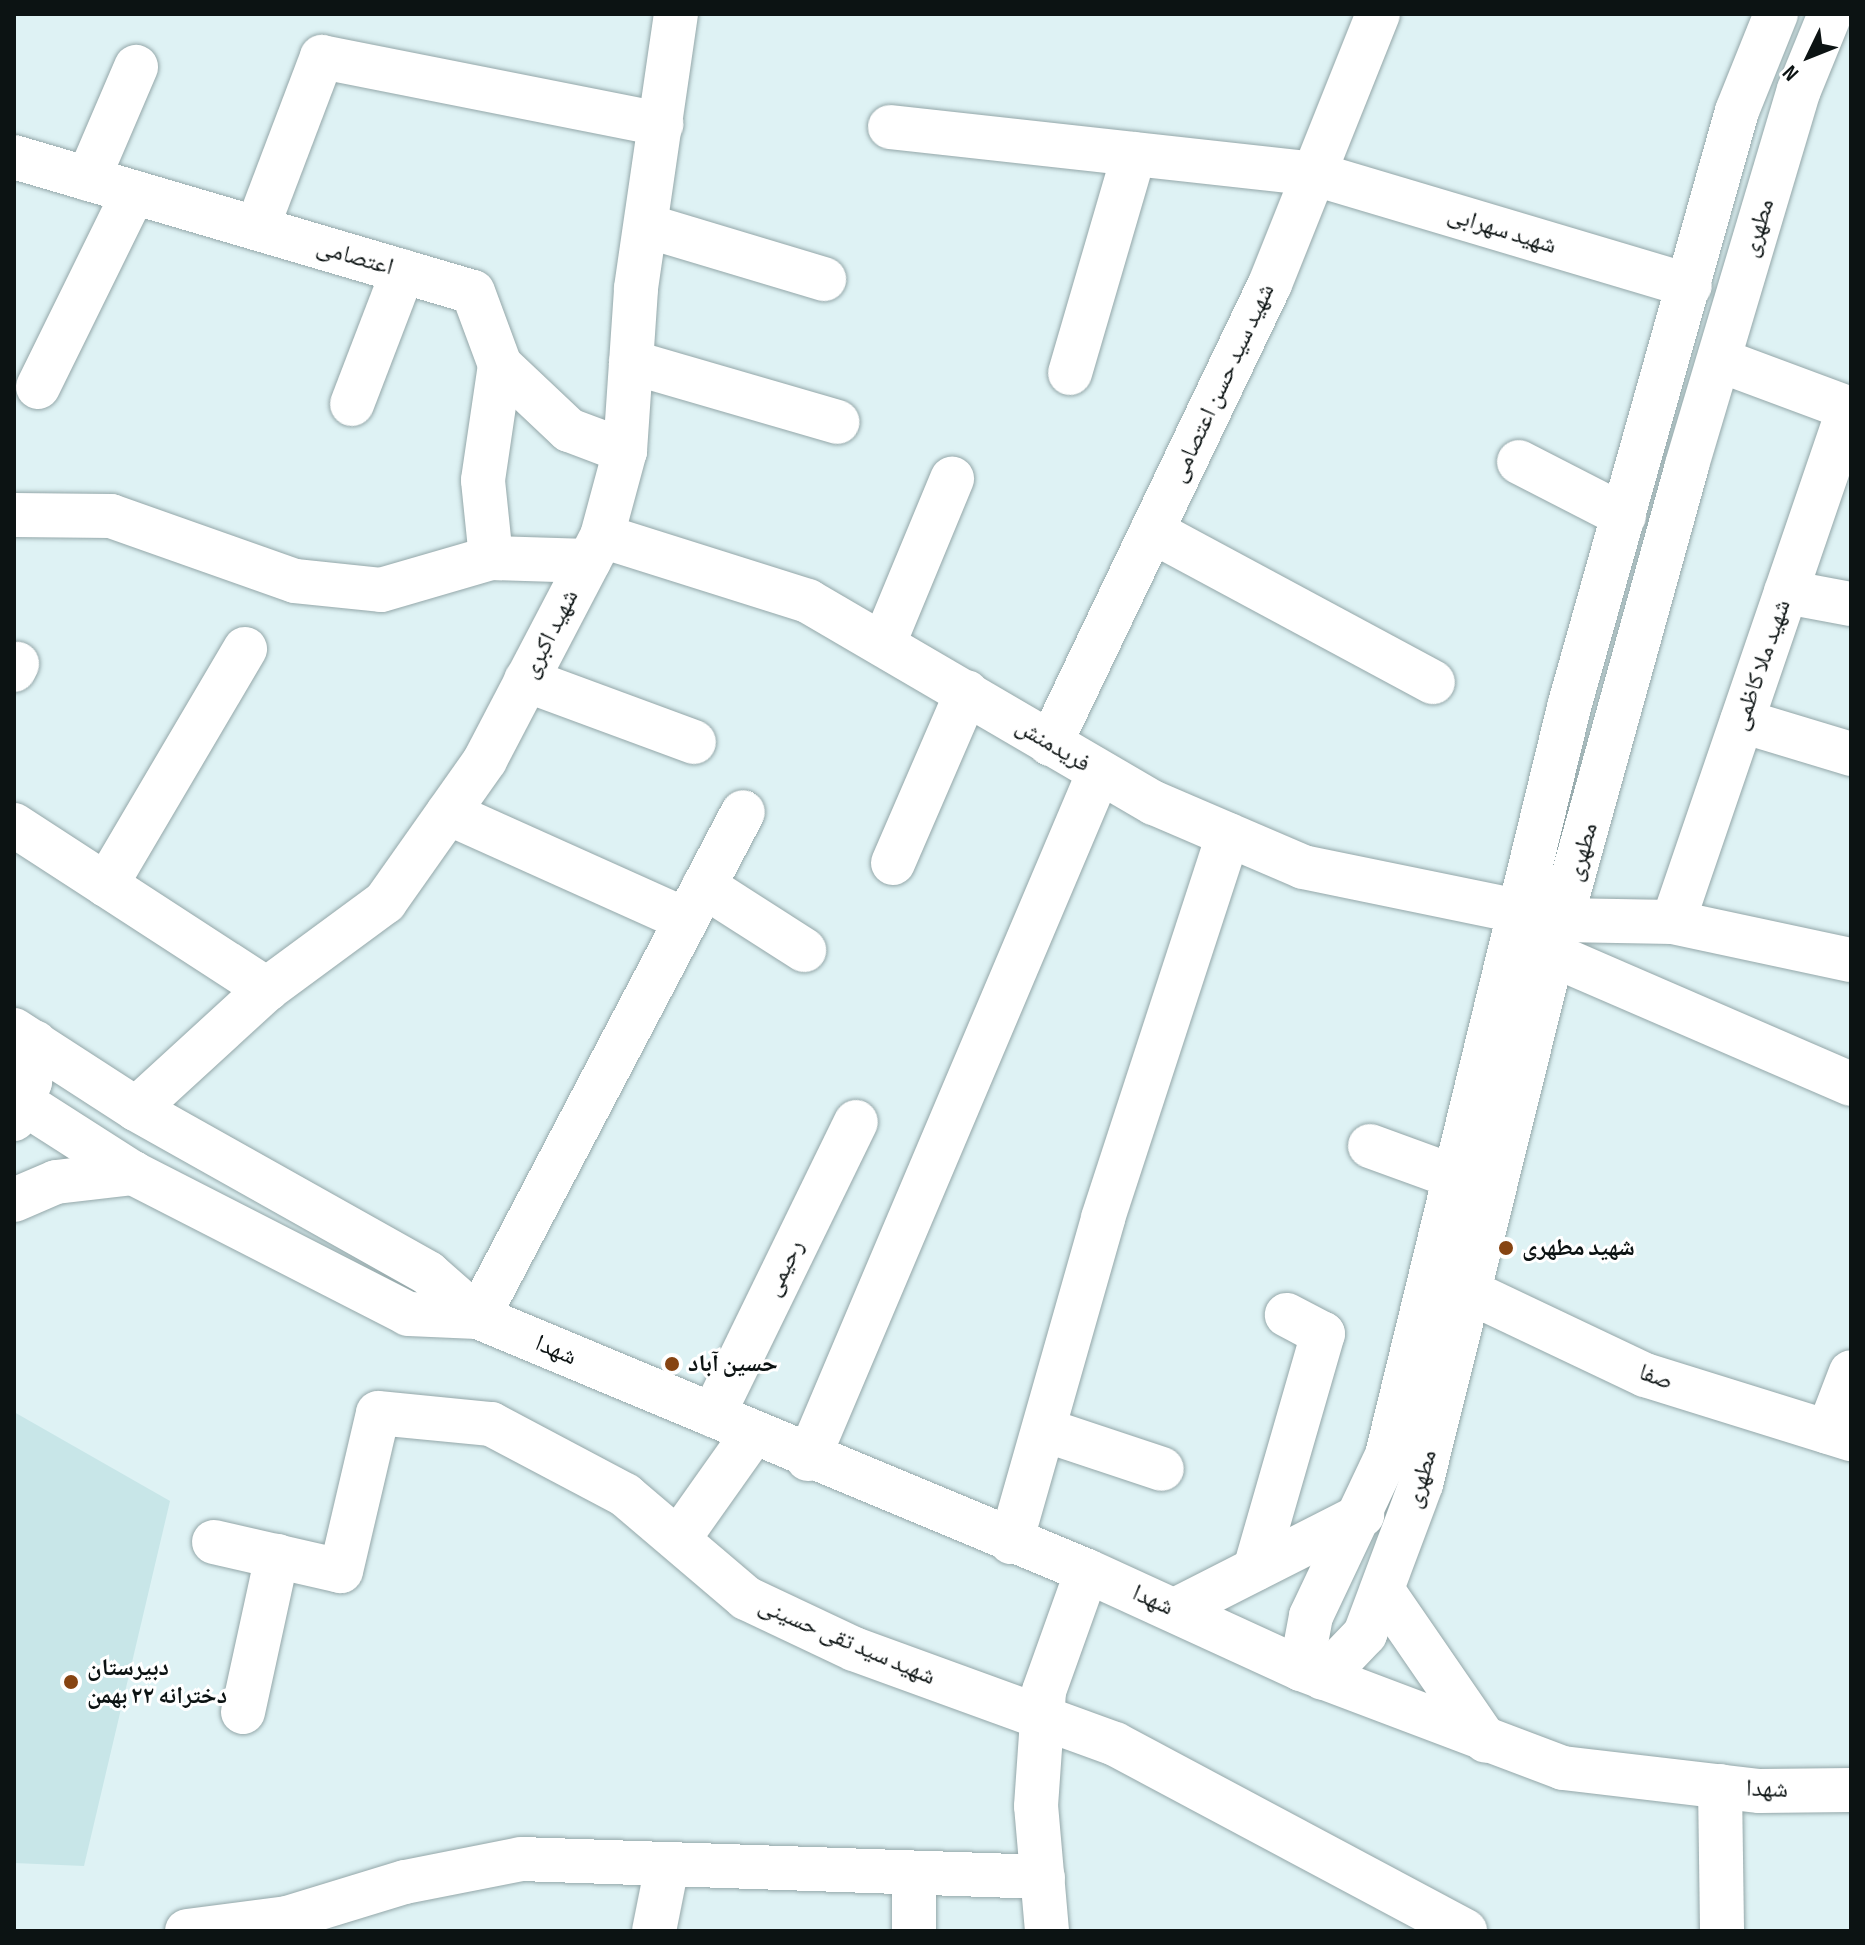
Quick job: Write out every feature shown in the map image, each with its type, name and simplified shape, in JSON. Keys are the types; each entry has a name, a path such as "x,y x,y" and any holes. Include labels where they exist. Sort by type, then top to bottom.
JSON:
{"street":[{"name":"شهید اکبری","path":"136,1109 267,989 385,902 448,813 526,680 595,548 625,451 631,362 676,14"},
{"name":"شهید سید حسن اعتصامی","path":"1050,744 1152,531 1315,174 1378,14"},
{"name":"مطهری","path":"1312,1673 1365,1634 1385,1594 1470,1292 1545,929 1624,516 1737,111 1776,14"},
{"name":"مطهری","path":"1312,1673 1311,1616 1362,1515 1387,1455 1455,1177 1545,929 1719,360 1835,26"},
{"path":"257,228 322,57 661,124"},
{"path":"88,179 136,67"},
{"name":"شهید سهرابی","path":"890,127 1315,174 1690,286"},
{"path":"1070,373 1134,154"},
{"name":"اعتصامی","path":"14,157 473,292 500,365 569,430 625,451"},
{"path":"38,387 134,192"},
{"path":"647,226 824,279"},
{"path":"352,404 403,271"},
{"path":"1719,360 1850,408"},
{"path":"631,362 837,422"},
{"path":"491,558 483,480 500,365"},
{"name":"شهید ملا کاظمی","path":"1673,922 1850,408"},
{"path":"1519,462 1624,516"},
{"path":"884,643 952,479"},
{"name":"فریدمنش","path":"14,515 111,516 295,581 381,590 491,558 595,548 808,601 1099,772 1228,835 1303,867 1545,929"},
{"path":"1152,531 1433,682"},
{"path":"1786,592 1851,604"},
{"path":"106,885 245,649"},
{"path":"526,680 694,742"},
{"path":"893,863 967,692"},
{"path":"1742,721 1851,754"},
{"path":"808,1459 1099,772"},
{"path":"478,1317 743,812"},
{"path":"448,813 695,903 804,950"},
{"path":"14,825 267,989"},
{"path":"1011,1542 1103,1218 1228,835"},
{"path":"1545,929 1673,922 1851,960"},
{"path":"1545,929 1851,1084"},
{"path":"16,1106 24,1040"},
{"name":"شهدا","path":"24,1040 136,1109 428,1273 478,1317 713,1415 808,1459 1087,1571 1312,1673 1488,1743 1563,1768 1720,1786 1851,1790"},
{"name":"شهدا","path":"16,1106 133,1173 408,1314 478,1317"},
{"name":"رحیمی","path":"713,1415 856,1122"},
{"path":"1370,1146 1455,1177"},
{"path":"14,1200 56,1182 133,1173"},
{"name":"صفا","path":"1470,1292 1645,1375 1840,1435"},
{"path":"1255,1569 1323,1334 1287,1315"},
{"path":"1840,1435 1851,1372"},
{"name":"شهید سید تقی حسینی","path":"214,1542 341,1571 378,1413 491,1424 625,1495 746,1598 854,1649 1042,1720 1115,1744 1465,1931"},
{"path":"1045,1430 1162,1469"},
{"path":"679,1538 752,1435"},
{"path":"1175,1610 1362,1515"},
{"path":"243,1712 277,1556"},
{"path":"1047,1931 1036,1806 1044,1691 1087,1571"},
{"path":"1385,1594 1488,1743"},
{"path":"1720,1786 1722,1931"},
{"path":"187,1931 287,1918 405,1882 521,1859 1043,1877"},
{"path":"654,1931 667,1866"},
{"path":"914,1874 914,1931"}],"shaded area":[{"name":"دبیرستان دخترانه ۲۲ بهمن","path":"14,1412 170,1501 84,1866 14,1863"}],"place":[{"name":"شهید مطهری","path":"1506,1248"},
{"name":"حسین آباد","path":"672,1364"},
{"name":"دبیرستان دخترانه ۲۲ بهمن","path":"71,1682"}]}
